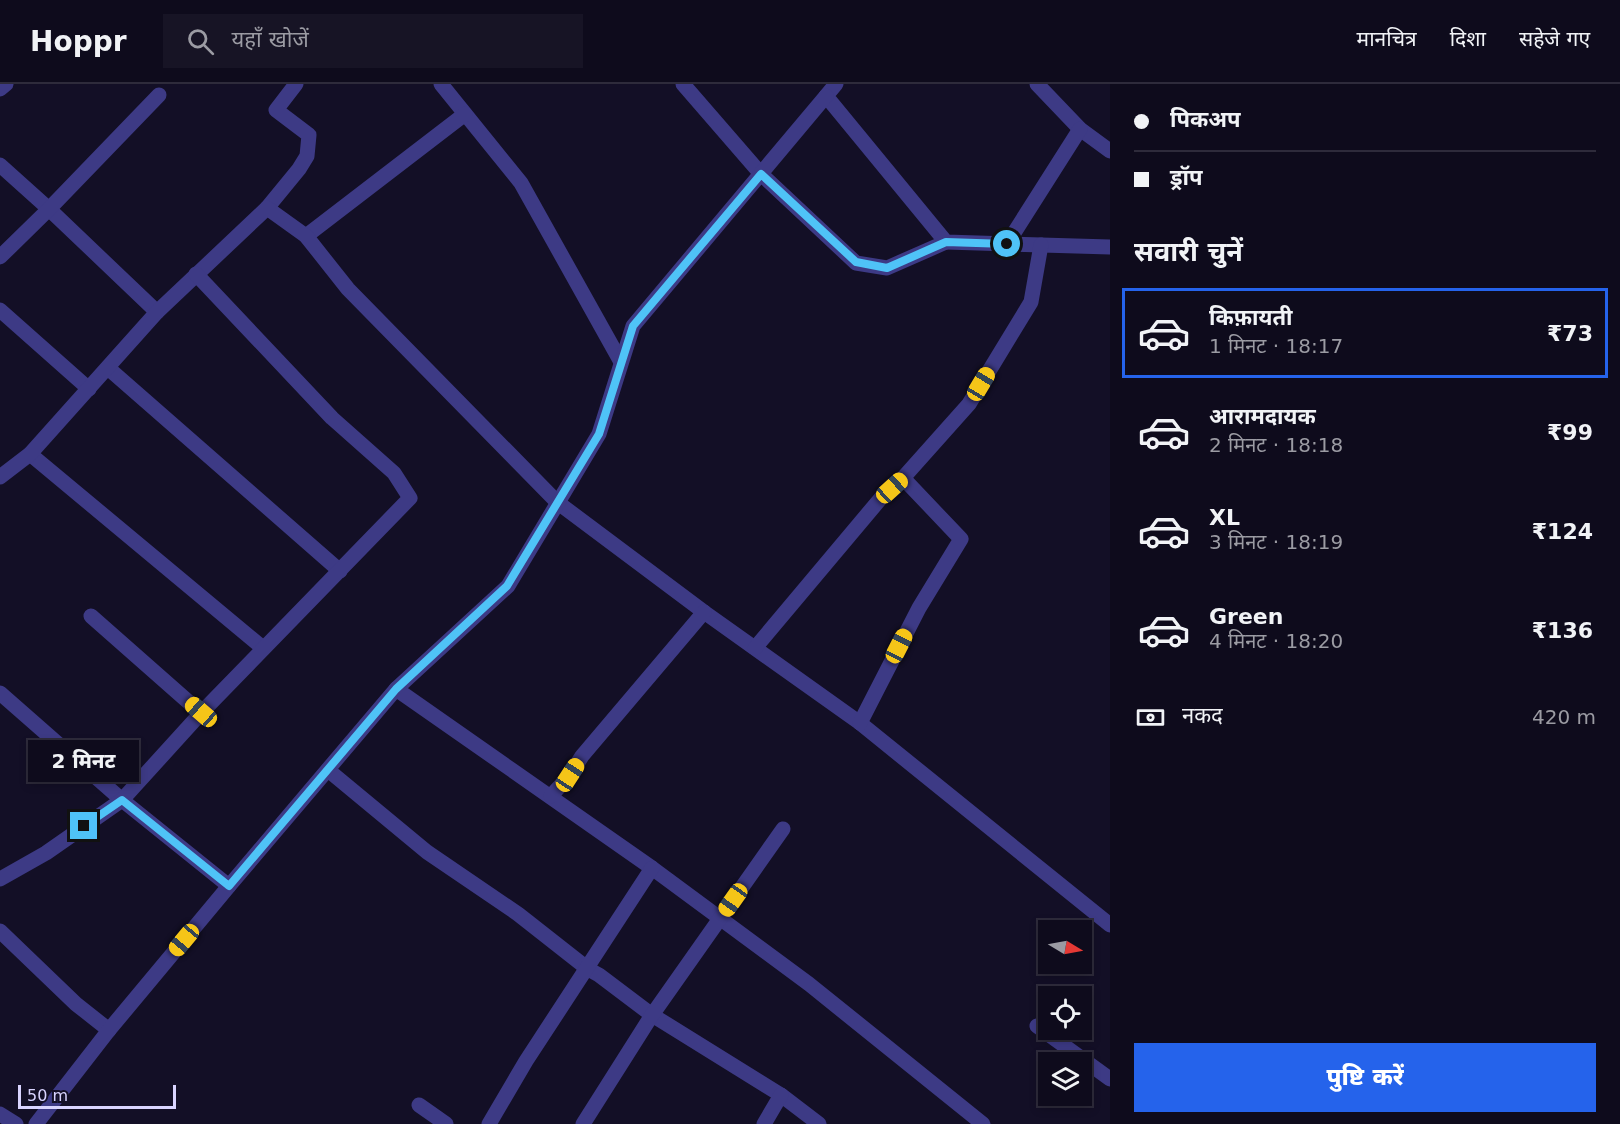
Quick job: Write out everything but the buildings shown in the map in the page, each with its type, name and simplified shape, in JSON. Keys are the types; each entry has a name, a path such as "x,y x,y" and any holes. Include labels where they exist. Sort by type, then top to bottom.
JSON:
{"street":[{"path":"0,89 6,84"},
{"path":"0,477 30,454 157,312 267,208 299,170 307,156 309,135 276,110 296,84"},
{"path":"441,84 521,183 621,362"},
{"path":"683,84 761,174 856,262 887,268 946,242 1110,247"},
{"path":"1037,84 1080,129 1110,151"},
{"path":"36,1124 109,1030 396,689 507,586 599,434 633,326 831,90 946,242"},
{"path":"0,256 50,209 159,95"},
{"path":"306,236 465,114"},
{"path":"1007,244 1080,129"},
{"path":"0,165 50,209 157,312"},
{"path":"267,208 306,236 348,289 557,502 704,612 860,723 1110,925"},
{"path":"755,648 881,498 903,478 969,404 1031,302 1041,245"},
{"path":"0,879 46,853 122,800 201,712 410,498 394,473 332,418 196,274"},
{"path":"0,310 89,389"},
{"path":"108,368 340,571"},
{"path":"30,454 263,648"},
{"path":"860,723 919,608 961,539 903,478"},
{"path":"551,796 704,612"},
{"path":"91,616 201,712"},
{"path":"396,689 652,868 809,984 982,1124"},
{"path":"0,693 122,800 229,886"},
{"path":"328,770 427,852 518,914 588,969 600,975 652,1015 781,1095 819,1124"},
{"path":"583,1124 652,1015 783,829"},
{"path":"489,1124 526,1061 652,868"},
{"path":"0,931 76,1004 109,1030"},
{"path":"1037,1026 1110,1079"},
{"path":"764,1124 781,1095"},
{"path":"419,1106 446,1124"},
{"path":"0,1114 16,1124"}],"route":[{"path":"84,826 122,800 229,886 396,689 507,586 599,434 633,326 761,174 856,262 887,268 946,242 1007,244"}]}
